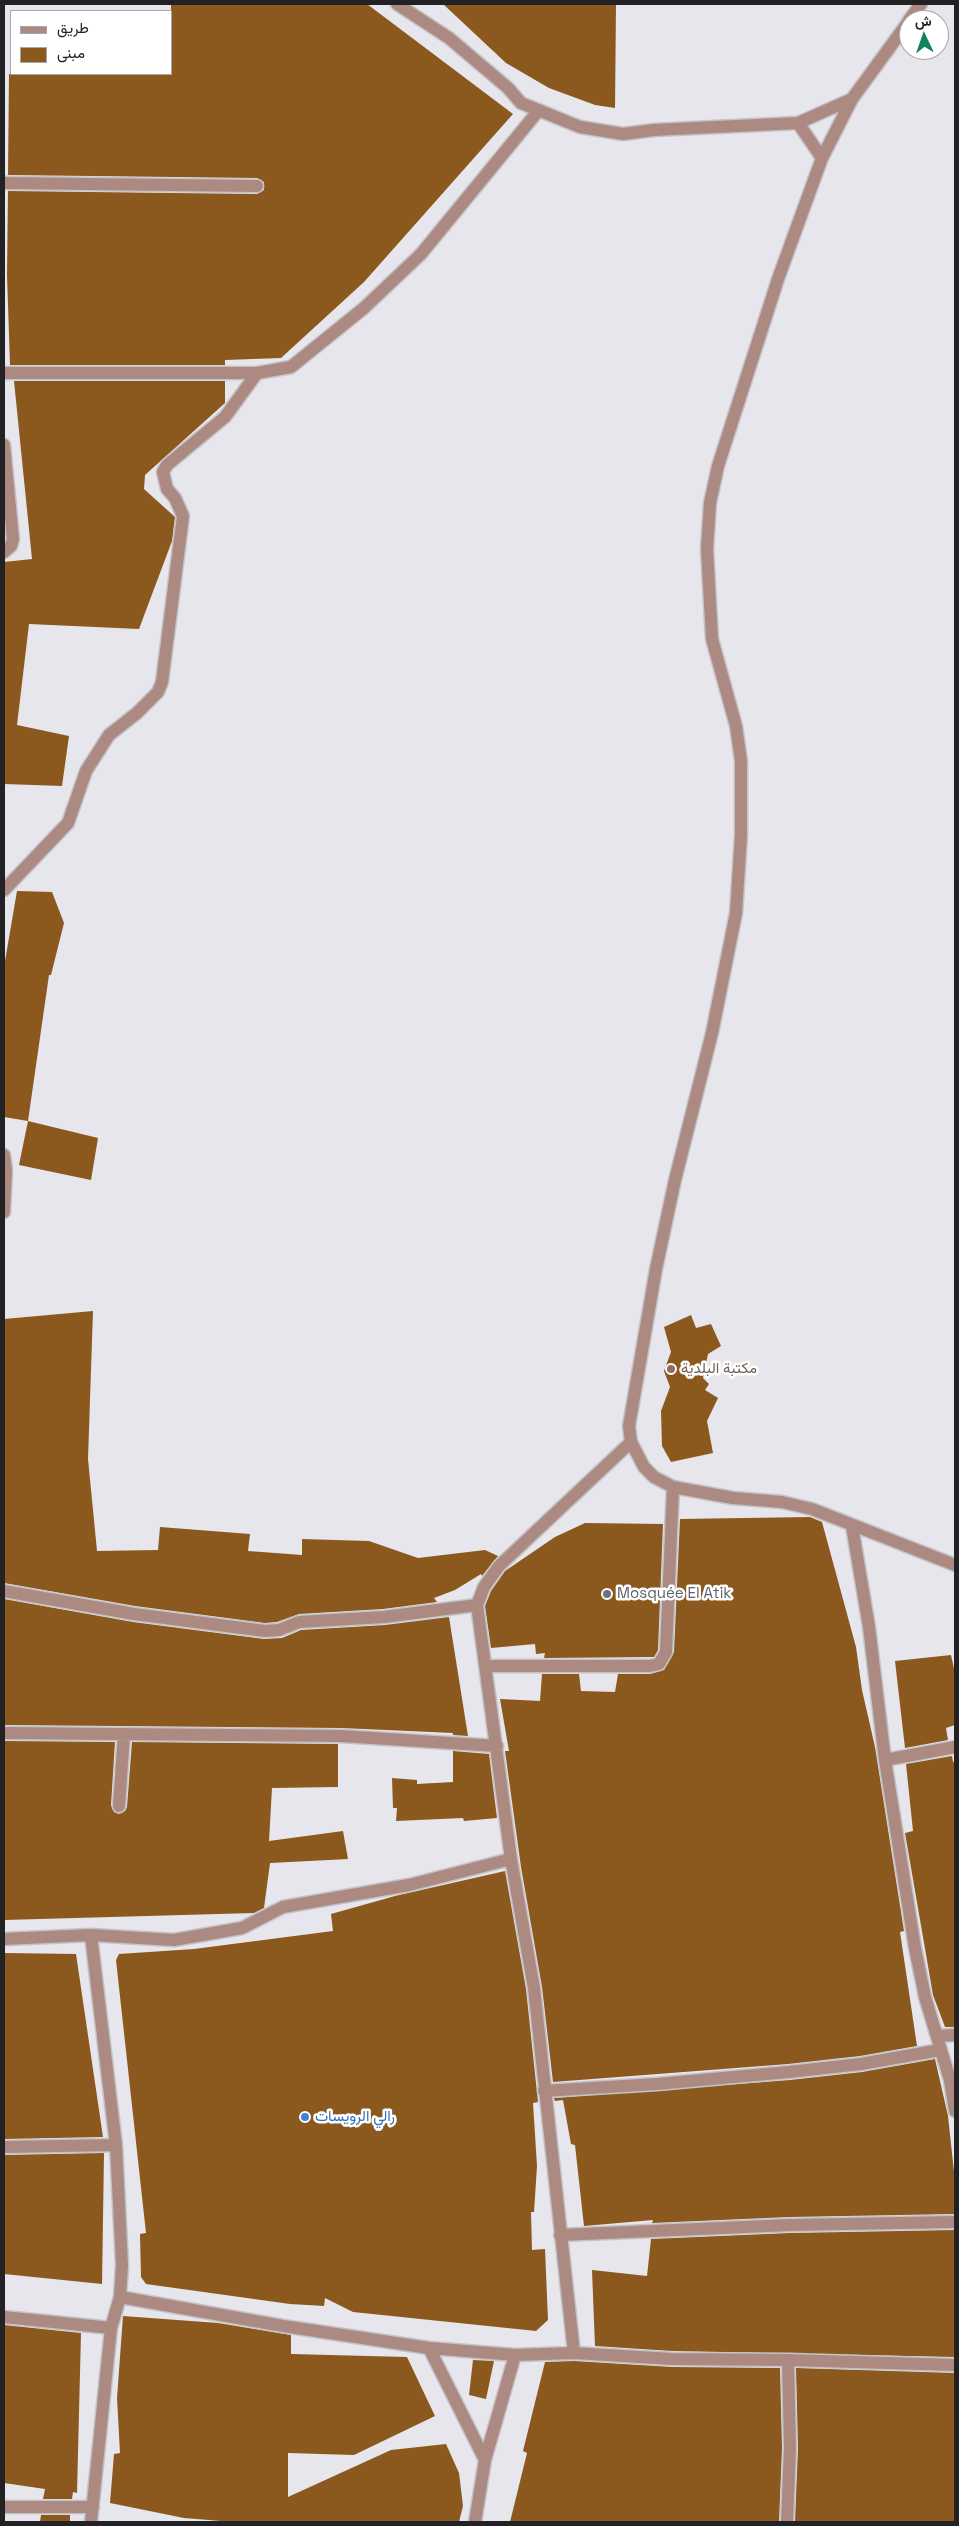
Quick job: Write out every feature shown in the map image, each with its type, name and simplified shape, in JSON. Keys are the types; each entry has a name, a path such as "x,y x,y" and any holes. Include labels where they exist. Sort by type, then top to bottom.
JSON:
{"street":[{"path":"397,4 449,38 508,88 521,103 580,127 623,134 654,130 798,123 852,99"},
{"path":"899,34 852,99 822,158 775,289 718,466 710,503 707,549 712,639 736,726 741,761 741,835 736,913 714,1024 675,1180 656,1269 628,1426 631,1442 644,1467 654,1476 673,1487 812,1509 955,1565"},
{"path":"4,373 257,373 291,367 308,355 414,261 539,110"},
{"path":"798,123 822,158"},
{"path":"4,183 257,186"},
{"path":"4,890 68,823 86,772 109,735 137,713 158,692 162,682 183,532 182,508 167,489 163,481 163,472 167,465 225,416 257,373"},
{"path":"4,445 14,539 11,546 4,552"},
{"path":"4,1155 6,1170 4,1212"},
{"path":"574,2353 534,1988 511,1859 477,1604 484,1587 499,1566 631,1442"},
{"path":"486,1666 650,1666 659,1664 666,1652 673,1487"},
{"path":"852,1526 869,1627 885,1760 915,1948 925,1997 950,2080 955,2111"},
{"path":"4,1591 134,1614 265,1631 279,1630 299,1622 384,1617 477,1604"},
{"path":"4,1734 341,1736 497,1746"},
{"path":"120,1806 124,1734"},
{"path":"885,1760 955,1747"},
{"path":"4,1939 91,1935 174,1940 242,1928 282,1906 409,1885 511,1859"},
{"path":"91,1935 116,2145 122,2265 120,2297 112,2328 91,2522"},
{"path":"936,2036 955,2035"},
{"path":"544,2091 657,2084 789,2072 861,2064 940,2050"},
{"path":"4,2148 116,2145"},
{"path":"560,2236 790,2225 955,2222"},
{"path":"120,2297 283,2326 429,2348 515,2355 574,2353 672,2360 788,2360 955,2365"},
{"path":"4,2317 112,2328"},
{"path":"429,2348 485,2460"},
{"path":"475,2522 485,2460 515,2355"},
{"path":"787,2522 790,2448 788,2360"},
{"path":"4,2507 92,2507"}],"building":[{"path":"171,4 367,4 513,114 364,282 281,358 225,360 225,365 10,365 7,275 8,191 257,194 264,190 264,182 257,178 8,175 9,74 172,75"},
{"path":"443,4 616,4 615,108 595,105 549,88 506,63"},
{"path":"14,381 225,381 225,403 145,475 144,489 175,517 172,541 139,629 29,624 17,725 69,736 62,786 4,784 4,562 32,559"},
{"path":"17,891 52,892 64,923 51,975 49,975 28,1121 4,1117 4,967"},
{"path":"28,1121 98,1138 91,1180 19,1165"},
{"path":"93,1311 88,1459 97,1551 158,1550 160,1527 250,1534 248,1551 302,1555 302,1539 369,1541 418,1558 485,1550 498,1556 482,1576 481,1574 455,1590 434,1598 437,1602 383,1609 299,1614 277,1622 265,1623 135,1606 4,1583 4,1319"},
{"path":"691,1315 696,1328 711,1324 721,1346 708,1354 703,1378 709,1384 705,1390 718,1398 707,1421 713,1453 671,1462 662,1446 661,1411 670,1387 664,1371 671,1352 664,1327"},
{"path":"810,1517 822,1522 856,1647 862,1690 875,1747 904,1931 900,1932 917,2046 860,2056 788,2064 553,2082 542,1987 521,1867 505,1751 509,1751 500,1699 540,1701 542,1674 579,1674 581,1691 615,1692 618,1674 650,1674 664,1670 674,1652 680,1519"},
{"name":"Mosquée El Atik","path":"585,1523 663,1524 658,1650 654,1657 544,1658 545,1653 536,1654 535,1644 491,1648 485,1606 491,1591 505,1571 555,1537"},
{"path":"4,1599 133,1622 264,1639 282,1638 301,1630 385,1625 449,1617 468,1736 453,1735 453,1733 341,1728 4,1725"},
{"path":"951,1655 955,1673 955,1725 946,1728 948,1740 905,1748 895,1661"},
{"path":"4,1741 115,1742 111,1805 114,1812 119,1814 125,1811 127,1807 132,1742 338,1744 338,1787 272,1788 269,1841 343,1831 348,1859 270,1863 264,1908 254,1913 4,1920"},
{"path":"453,1751 489,1754 497,1818 464,1821 463,1818 396,1821 397,1808 393,1808 392,1778 417,1780 417,1784 453,1782"},
{"path":"952,1756 953,1762 955,1761 955,2027 945,2027 933,1995 905,1833 913,1831 906,1764"},
{"path":"505,1871 526,1989 538,2102 533,2103 537,2166 534,2212 531,2212 532,2250 545,2249 548,2320 536,2331 353,2312 325,2298 324,2306 290,2304 146,2284 141,2277 140,2234 146,2233 116,1960 119,1954 194,1949 333,1931 331,1914 395,1896"},
{"path":"4,1953 76,1954 103,2137 4,2139"},
{"path":"935,2059 948,2116 955,2181 955,2214 790,2217 652,2223 653,2220 584,2226 575,2145 571,2144 563,2100 555,2101 554,2098 790,2080 862,2072"},
{"path":"104,2153 102,2284 4,2274 4,2155"},
{"path":"955,2230 955,2357 672,2351 595,2346 592,2270 647,2276 651,2239 790,2233"},
{"path":"123,2316 218,2323 291,2335 291,2354 407,2357 435,2416 354,2455 288,2453 288,2497 391,2450 446,2444 459,2473 463,2506 459,2522 233,2522 184,2518 110,2503 114,2454 120,2453 117,2398"},
{"path":"4,2325 81,2333 77,2493 73,2492 72,2499 43,2499 45,2489 4,2483"},
{"path":"473,2360 494,2361 486,2399 469,2395"},
{"path":"574,2361 672,2367 780,2368 782,2448 779,2522 510,2522 527,2453 523,2451 545,2362"},
{"path":"796,2368 955,2373 955,2522 795,2522 798,2448"},
{"path":"41,2515 70,2515 70,2522 40,2522"}],"place":[{"name":"مكتبة البلدية","path":"671,1369"},
{"name":"Mosquée El Atik","path":"607,1594"},
{"name":"رالي الرويسات","path":"305,2117"}]}
